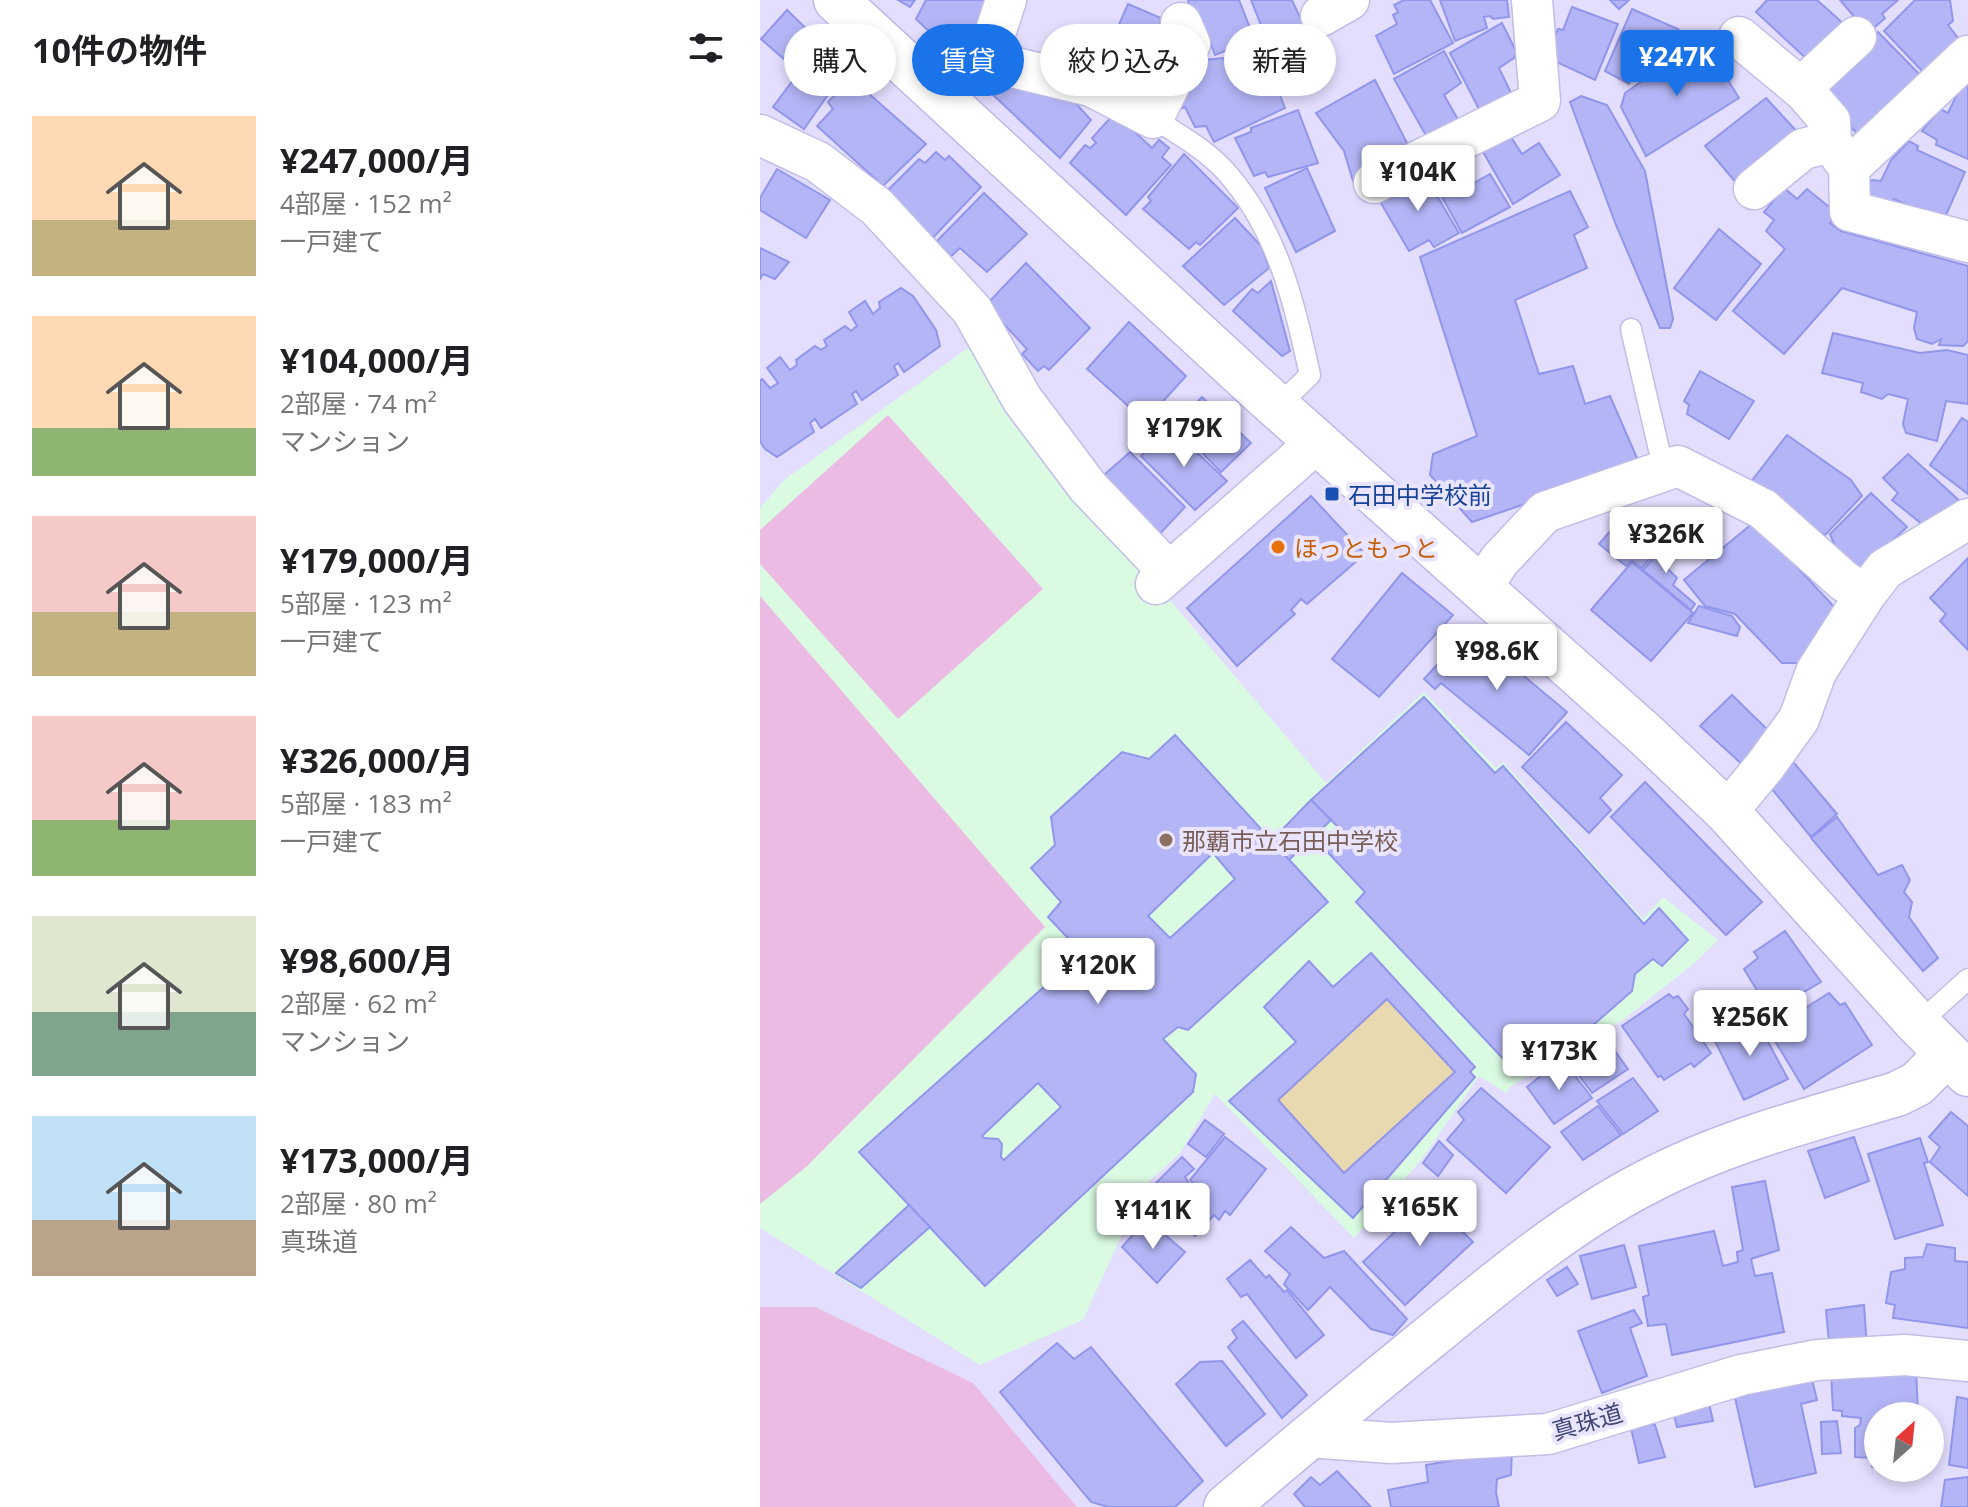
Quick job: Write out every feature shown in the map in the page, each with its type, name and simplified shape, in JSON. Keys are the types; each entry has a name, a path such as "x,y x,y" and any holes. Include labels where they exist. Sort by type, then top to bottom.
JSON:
{"street":[{"path":"836,0 912,68"},
{"path":"998,24 1006,0"},
{"path":"1374,183 1540,101 1532,0"},
{"path":"1024,70 1091,86 1153,118 1190,44 1181,23"},
{"path":"1739,37 1801,88 1830,121 1850,211 1968,242"},
{"path":"1801,88 1856,37"},
{"path":"1754,189 1803,149 1840,155 1968,56"},
{"path":"943,96 1316,443 1727,812 1944,1051 1917,1084 1897,1094 1751,1138 1693,1159 1622,1196 1539,1249 1226,1507"},
{"path":"760,135 818,162 877,207 972,310 1022,399 1162,578 1316,443"},
{"path":"1481,589 1499,561 1545,512 1678,466 1763,509 1844,581 1865,595"},
{"path":"1727,812 1799,719 1816,672 1885,569 1968,519"},
{"name":"真珠道","path":"1308,1437 1391,1443 1548,1434 1741,1375 1817,1360 1905,1355 1968,1361"}],"lane":[{"path":"1153,118 1192,143 1225,171 1252,205 1283,265 1310,375 1277,407"},
{"path":"1631,329 1664,471"},
{"path":"1944,1051 1968,979"}],"shaded area":[{"name":"那覇市立石田中学校","path":"972,345 1156,584 1326,783 1424,692 1496,768 1503,762 1643,919 1663,897 1718,940 1698,960 1623,1020 1562,1054 1510,1087 1506,1093 1479,1076 1422,1159 1354,1238 1215,1094 1180,1153 1144,1186 1083,1320 980,1365 760,1228 760,508 784,480"},
{"path":"888,415 1043,589 898,719 760,564 760,530"},
{"path":"760,596 1045,927 806,1167 760,1204"},
{"path":"1387,999 1455,1072 1344,1173 1278,1100"},
{"path":"760,1307 815,1307 973,1383 1077,1507 760,1507"}],"building":[{"path":"898,0 915,0 910,7"},
{"path":"926,0 998,0 989,24 921,24 916,19"},
{"path":"1188,0 1239,0 1248,24 1224,24 1224,52 1215,55 1208,36 1208,24 1203,24 1202,20 1195,22"},
{"path":"1251,0 1292,0 1303,24 1261,24"},
{"path":"1404,0 1430,0 1453,43 1394,74 1376,36 1397,24 1393,15 1398,12 1394,5"},
{"path":"1440,0 1507,0 1509,17 1484,17 1487,28 1455,41"},
{"path":"1610,0 1629,0 1619,9"},
{"path":"1767,0 1817,0 1845,25 1810,62 1756,12"},
{"path":"1840,0 1898,0 1882,14 1885,18 1868,33"},
{"path":"1915,0 1950,0 1953,21 1948,25 1961,42 1926,75 1884,31"},
{"path":"1128,4 1161,18 1160,24 1119,24"},
{"path":"1572,7 1618,24 1595,80 1546,57 1558,29 1563,30"},
{"path":"1632,9 1678,29 1686,39 1648,69 1640,65 1629,84 1605,71"},
{"path":"787,10 801,24 784,24 784,59 761,39"},
{"path":"1502,23 1516,51 1514,58 1499,68 1513,97 1481,113 1450,53"},
{"path":"1878,32 1927,82 1861,138 1822,95 1822,85"},
{"path":"1698,42 1706,53 1710,51 1739,98 1646,156 1621,107 1625,93"},
{"path":"1444,51 1461,83 1444,95 1460,123 1428,139 1394,79"},
{"path":"1224,59 1224,96 1280,96 1285,108 1214,142 1206,126 1195,127 1185,107 1177,110 1182,96 1208,96 1208,60"},
{"path":"1375,80 1411,151 1353,181 1344,151 1316,113"},
{"path":"1024,81 1040,86 1040,96 1071,98 1091,120 1060,158 994,96 1024,96"},
{"path":"1963,82 1968,83 1968,159 1936,145 1937,140 1922,131 1940,109 1948,113"},
{"path":"784,92 784,96 827,96 804,129 773,107"},
{"path":"834,96 871,96 926,144 883,186 817,126 833,109 828,102"},
{"path":"1581,96 1607,105 1645,171 1673,319 1670,328 1660,328 1616,225 1570,102"},
{"path":"1766,98 1800,135 1738,185 1705,146"},
{"path":"1298,110 1318,163 1268,177 1265,172 1254,176 1235,138 1251,132 1251,128"},
{"path":"1113,115 1152,148 1159,140 1169,148 1162,157 1171,165 1126,215 1070,163 1085,145 1090,148 1096,143 1092,138"},
{"path":"1509,134 1522,154 1539,143 1560,175 1513,204 1482,150"},
{"path":"1909,141 1918,146 1917,150 1965,172 1943,222 1894,199 1888,211 1871,206 1864,188 1872,180 1881,181 1891,160"},
{"path":"936,152 945,160 949,156 981,187 927,244 883,195 919,159 925,163"},
{"path":"1184,154 1238,208 1200,245 1196,242 1189,249 1143,209 1151,201 1148,197"},
{"path":"1457,163 1472,184 1490,174 1510,207 1462,233 1432,179"},
{"path":"1307,168 1335,231 1296,252 1265,188"},
{"path":"777,169 830,200 806,238 760,210 760,198"},
{"path":"1421,169 1459,233 1434,247 1429,240 1409,251 1378,198"},
{"path":"1784,188 1797,199 1807,189 1838,214 1830,223 1841,231 1968,266 1968,341 1963,346 1939,345 1941,339 1932,344 1917,339 1914,328 1917,312 1842,288 1784,354 1733,311 1785,249 1766,231 1774,220 1764,212"},
{"path":"1570,191 1588,227 1574,235 1587,268 1515,300 1539,374 1573,366 1585,404 1610,396 1640,465 1472,522 1430,475 1433,454 1477,436 1420,257"},
{"path":"984,193 1027,234 987,272 960,248 947,260 933,245"},
{"path":"1235,218 1262,247 1269,268 1224,305 1183,266"},
{"path":"1719,229 1761,264 1716,320 1674,288"},
{"path":"760,248 789,262 775,279 763,274 760,279"},
{"path":"1026,263 1090,328 1049,370 1044,366 1038,371 1022,354 1027,349 986,305"},
{"path":"1271,281 1290,351 1282,356 1233,311 1252,289 1258,293"},
{"path":"901,288 913,296 936,330 940,346 904,372 898,363 894,366 898,375 862,400 856,391 852,394 857,404 821,428 815,419 810,423 814,432 777,457 765,449 760,441 760,381 762,379 770,388 778,383 767,368 780,357 790,370 797,365 796,360 815,346 821,350 827,346 824,340 845,326 851,331 857,326 849,312 865,301 873,314 880,308 879,302"},
{"path":"1129,322 1186,376 1145,421 1087,369"},
{"path":"1833,333 1920,353 1947,350 1968,355 1968,404 1946,401 1937,441 1906,433 1903,424 1908,399 1888,394 1882,399 1861,392 1863,383 1822,373"},
{"path":"1700,371 1754,401 1729,439 1687,414 1689,405 1684,401"},
{"path":"1202,397 1251,443 1221,472 1175,425"},
{"path":"1962,418 1968,422 1968,494 1930,465"},
{"path":"1170,427 1227,481 1195,510 1141,456"},
{"path":"1787,435 1851,480 1862,496 1825,535 1747,487"},
{"path":"1130,452 1185,507 1154,540 1096,482"},
{"path":"1908,454 1963,504 1927,528 1892,500 1898,493 1883,478"},
{"path":"1871,493 1907,527 1855,576 1844,568 1830,534"},
{"path":"1311,496 1365,554 1307,604 1301,599 1291,610 1295,614 1237,666 1187,608"},
{"path":"1630,521 1660,546 1642,568 1632,561 1626,566 1599,544 1612,529 1619,534"},
{"path":"1753,523 1805,560 1798,568 1839,612 1798,663 1782,663 1735,614 1705,606 1684,580"},
{"path":"1664,546 1675,554 1666,567 1677,578 1673,585 1695,604 1691,610 1643,570"},
{"path":"1968,558 1968,650 1940,621 1946,614 1930,598"},
{"path":"1632,562 1693,613 1651,661 1591,610"},
{"path":"1402,573 1453,615 1379,697 1332,659"},
{"path":"1699,606 1732,616 1740,627 1737,636 1688,623"},
{"path":"1469,630 1567,712 1529,755 1441,683 1435,689 1424,679"},
{"path":"1732,695 1774,736 1745,767 1700,726"},
{"path":"1424,697 1495,773 1503,766 1644,924 1659,908 1688,940 1662,966 1653,959 1635,974 1632,991 1566,1049 1529,1048 1509,1065 1356,902 1365,892 1320,844 1338,827 1311,800"},
{"path":"1566,722 1622,775 1600,798 1611,810 1589,833 1522,767"},
{"path":"1175,735 1328,902 1188,1030 1178,1027 1163,1039 1196,1074 1193,1092 985,1286 859,1152 1082,953 1048,917 1061,902 1031,868 1055,845 1051,817 1122,752 1149,759","holes":["1213,853 1235,879 1170,938 1148,916","1038,1083 1061,1107 1004,1160 1001,1157 1002,1144 998,1139 982,1136"]},
{"path":"1789,757 1837,814 1811,837 1768,784"},
{"path":"1645,782 1762,902 1726,935 1611,817"},
{"path":"1311,800 1331,820 1289,860 1272,840"},
{"path":"1837,817 1878,875 1902,865 1910,880 1904,892 1912,902 1909,917 1938,958 1923,971 1811,838"},
{"path":"1785,931 1821,982 1770,1012 1744,969 1758,958 1754,952"},
{"path":"1371,953 1475,1067 1470,1072 1475,1077 1353,1218 1229,1101 1296,1042 1264,1007 1309,961 1333,987","holes":["1387,999 1455,1072 1344,1173 1278,1100"]},
{"path":"1829,993 1840,1005 1845,1003 1872,1045 1804,1089 1769,1031"},
{"path":"1669,994 1673,998 1678,996 1688,1009 1684,1014 1711,1053 1694,1067 1691,1063 1664,1080 1658,1077 1622,1026"},
{"path":"1754,1016 1788,1079 1744,1100 1713,1037"},
{"path":"1604,1036 1628,1069 1592,1093 1566,1058"},
{"path":"1562,1059 1592,1098 1554,1124 1527,1087"},
{"path":"1633,1078 1658,1111 1623,1134 1597,1101"},
{"path":"1481,1088 1550,1147 1506,1193 1447,1140 1464,1120 1458,1112"},
{"path":"1598,1106 1621,1135 1583,1160 1561,1132"},
{"path":"1951,1112 1968,1126 1968,1196 1930,1162 1940,1147 1929,1137"},
{"path":"1205,1120 1224,1134 1206,1157 1188,1144"},
{"path":"1225,1137 1266,1169 1230,1215 1225,1211 1219,1220 1214,1215 1195,1236 1169,1216 1195,1185 1190,1180"},
{"path":"1854,1137 1869,1181 1825,1198 1808,1151"},
{"path":"1920,1138 1928,1162 1924,1163 1943,1225 1895,1239 1868,1154"},
{"path":"1439,1141 1453,1155 1438,1176 1423,1163"},
{"path":"1182,1157 1194,1169 1185,1177 1190,1185 1164,1210 1147,1192"},
{"path":"1765,1181 1779,1250 1751,1259 1755,1276 1772,1273 1784,1332 1672,1355 1666,1324 1648,1326 1643,1297 1649,1295 1639,1246 1714,1231 1723,1266 1738,1262 1737,1252 1743,1250 1732,1187"},
{"path":"1440,1189 1463,1213 1453,1222 1473,1242 1405,1305 1363,1262"},
{"path":"909,1205 930,1227 861,1288 836,1273"},
{"path":"1147,1219 1185,1252 1157,1283 1122,1247"},
{"path":"1291,1227 1324,1258 1344,1251 1407,1319 1393,1335 1371,1329 1330,1287 1308,1310 1284,1284 1290,1274 1265,1251"},
{"path":"1927,1244 1955,1248 1955,1261 1968,1262 1968,1328 1893,1318 1895,1305 1886,1303 1891,1272 1905,1269 1905,1258 1923,1257"},
{"path":"1624,1245 1636,1287 1592,1299 1580,1256"},
{"path":"1250,1260 1266,1278 1269,1275 1284,1292 1287,1290 1324,1335 1296,1358 1247,1294 1241,1297 1227,1279"},
{"path":"1567,1267 1578,1284 1557,1296 1547,1280"},
{"path":"1864,1305 1867,1347 1830,1352 1826,1310"},
{"path":"1634,1310 1642,1323 1630,1328 1647,1376 1602,1393 1578,1331"},
{"path":"1243,1321 1307,1395 1282,1418 1228,1347 1237,1338 1232,1330"},
{"path":"1057,1343 1074,1359 1091,1347 1203,1481 1175,1507 1108,1507 1091,1502 1000,1392"},
{"path":"1222,1361 1265,1414 1226,1446 1176,1384 1200,1362"},
{"path":"1916,1368 1917,1402 1864,1402 1864,1458 1855,1457 1855,1428 1860,1425 1861,1418 1842,1416 1842,1411 1833,1410 1831,1372"},
{"path":"1811,1375 1817,1400 1801,1404 1816,1473 1755,1487 1734,1393"},
{"path":"1957,1397 1968,1399 1968,1468 1949,1465"},
{"path":"1708,1399 1713,1421 1677,1427 1672,1407"},
{"path":"1629,1419 1655,1425 1665,1457 1639,1463"},
{"path":"1837,1421 1841,1453 1822,1454 1821,1422"},
{"path":"1512,1450 1511,1475 1497,1479 1499,1507 1391,1507 1388,1490 1428,1482 1426,1465"},
{"path":"1337,1471 1371,1507 1305,1507 1294,1494 1311,1477 1320,1485"},
{"path":"1968,1477 1968,1507 1941,1507 1945,1480"}],"place":[{"name":"石田中学校前","path":"1332,494"},
{"name":"ほっともっと","path":"1278,547"},
{"name":"那覇市立石田中学校","path":"1166,840"}]}
